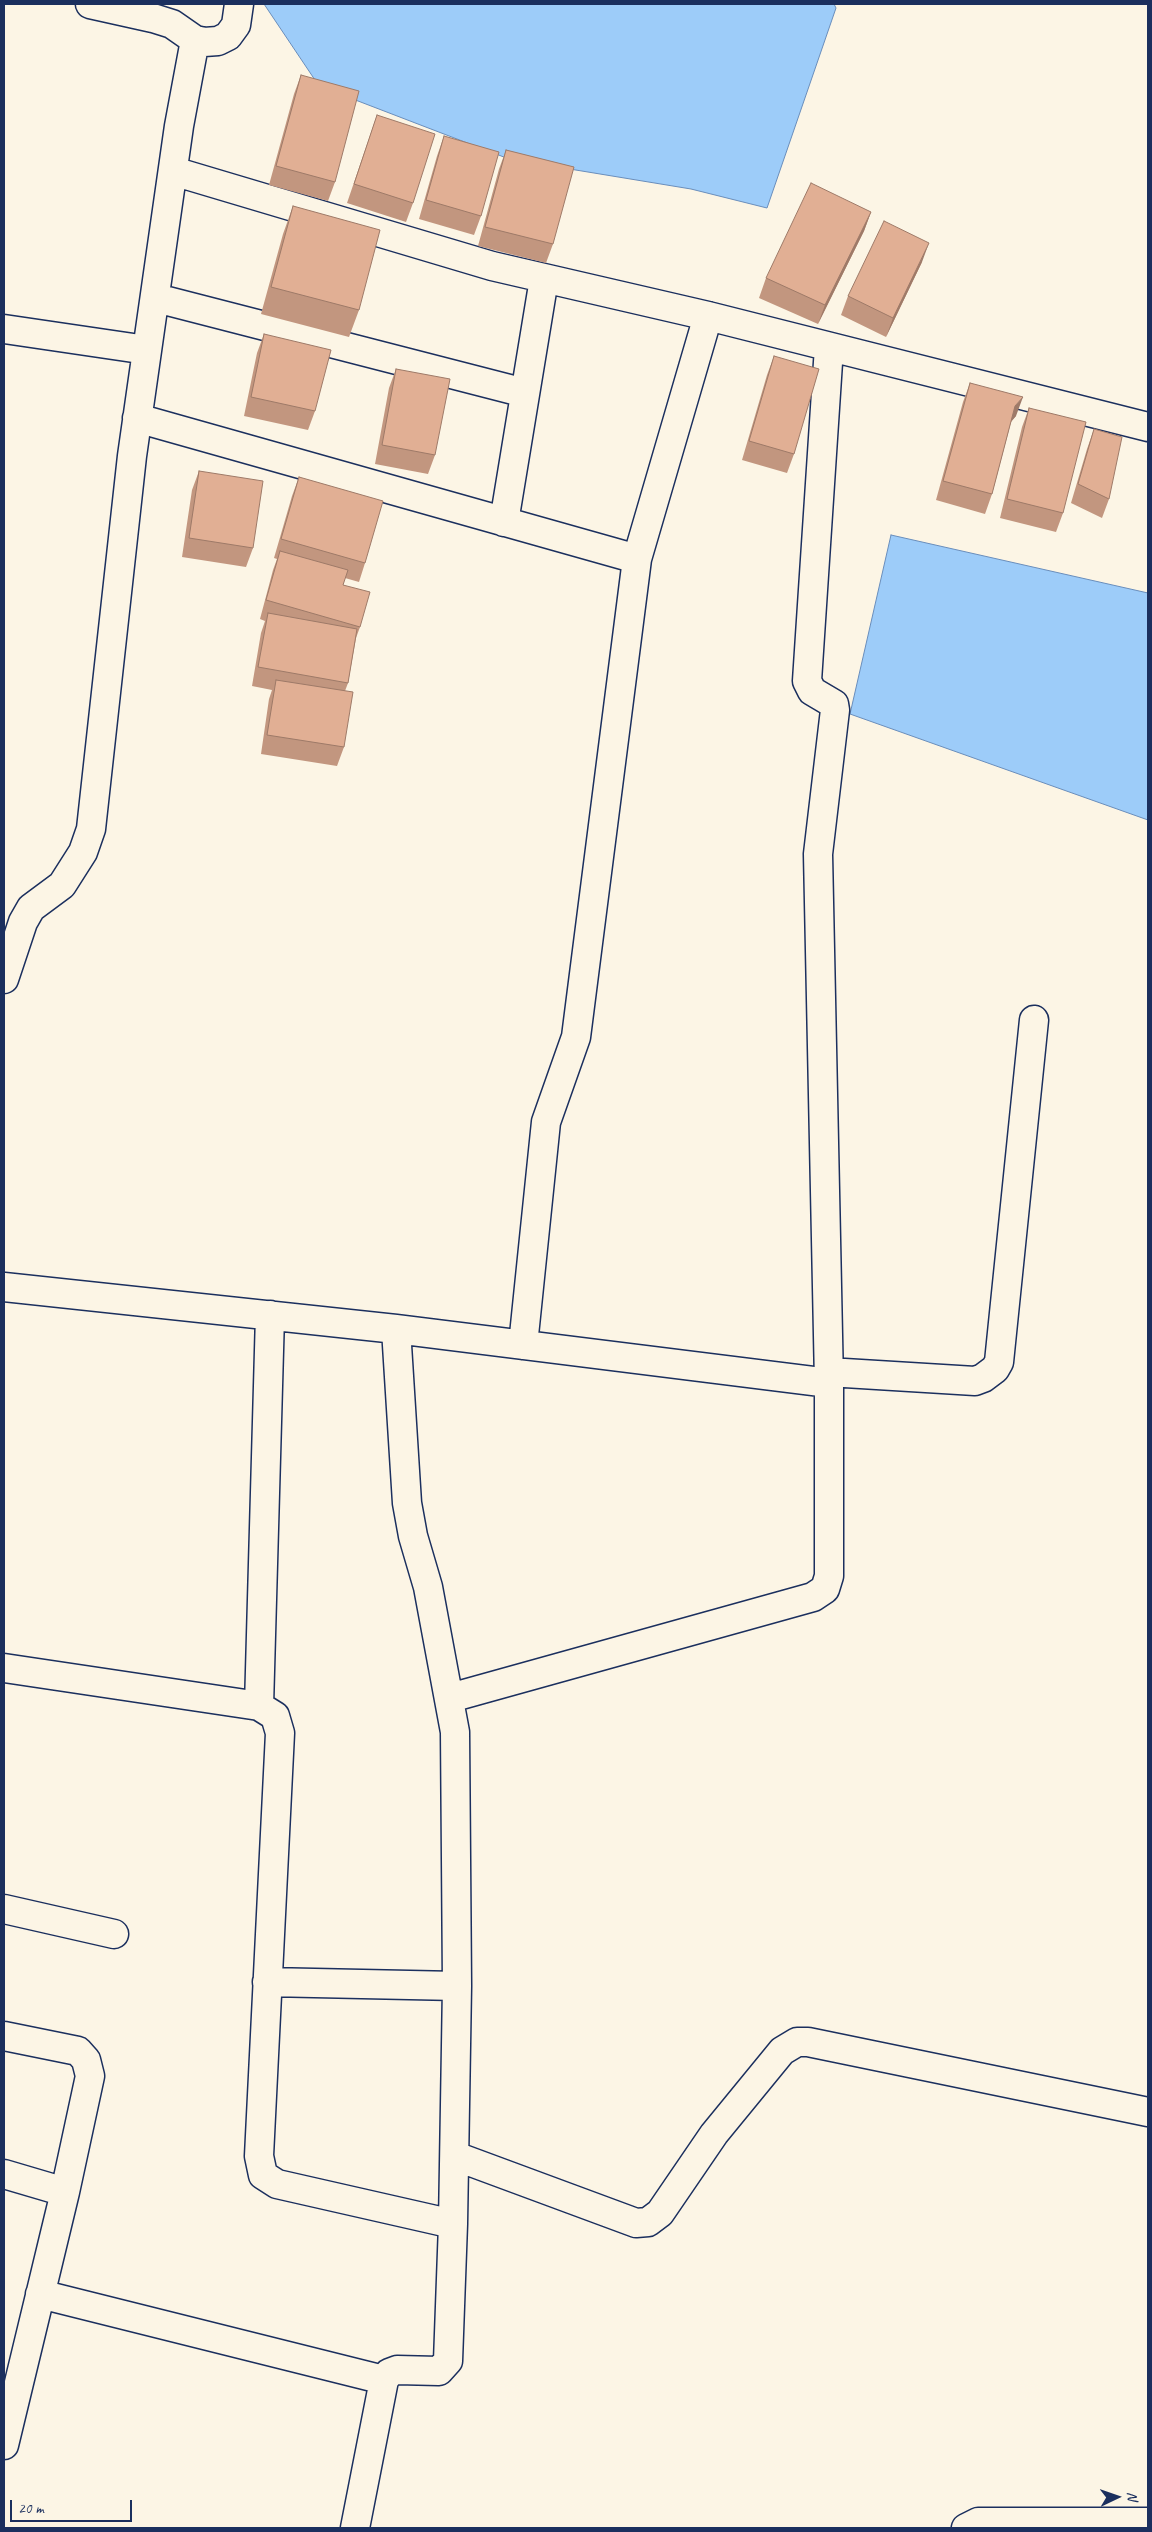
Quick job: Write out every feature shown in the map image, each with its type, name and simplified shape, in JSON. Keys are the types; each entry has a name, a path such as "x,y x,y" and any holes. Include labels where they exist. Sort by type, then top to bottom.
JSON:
{"street":[{"path":"90,4 172,24 195,40 218,41 228,36 236,26 239,4"},
{"path":"4,979 23,922 32,908 62,885 83,852 91,829 137,418 173,171 195,40"},
{"path":"173,171 492,266 708,316 1148,427"},
{"path":"504,522 544,279"},
{"path":"156,298 525,393"},
{"path":"523,1345 545,1131 576,1037 637,560 708,316"},
{"path":"4,329 147,350"},
{"path":"450,1698 813,1598 824,1589 829,1576 828,1377 818,854 835,710 834,704 812,691 807,681 829,347"},
{"path":"137,418 637,560"},
{"path":"4,1287 828,1377 976,1380 983,1378 995,1369 999,1362 1034,1020"},
{"path":"259,1706 270,1315"},
{"path":"355,2528 384,2380 389,2373 397,2370 439,2370 446,2366 449,2355 457,1986 457,1761 450,1698 428,1587 413,1536 408,1503 396,1329"},
{"path":"4,1668 259,1706 275,1716 280,1734 259,2156 263,2175 277,2184 453,2224"},
{"path":"4,1908 114,1934"},
{"path":"267,1982 457,1986"},
{"path":"4,2036 78,2051 86,2060 90,2076 65,2192 4,2445"},
{"path":"454,2156 636,2223 648,2222 660,2213 714,2134 782,2051 797,2042 808,2042 1148,2112"},
{"path":"4,2174 65,2192"},
{"path":"40,2294 384,2380"},
{"path":"966,2528 978,2522 1148,2522"}],"water":[{"path":"264,4 834,4 836,8 767,208 691,189 509,159 319,86"},
{"path":"891,535 1148,593 1148,820 850,714"}],"building":[{"path":"301,75 359,91 335,182 276,166"},
{"path":"377,115 435,134 413,203 354,184"},
{"path":"444,136 499,152 481,216 426,200"},
{"path":"506,150 574,167 553,244 485,227"},
{"path":"811,183 871,212 825,305 766,278"},
{"path":"293,206 380,230 359,310 271,287"},
{"path":"884,221 929,243 893,318 848,296"},
{"path":"264,334 331,350 315,411 251,397"},
{"path":"774,356 819,369 794,454 749,441"},
{"path":"396,369 450,379 435,455 382,445"},
{"path":"970,383 1023,397 1015,406 992,494 943,481"},
{"path":"1029,408 1086,422 1063,513 1007,499"},
{"path":"1094,429 1122,437 1109,499 1078,484"},
{"path":"199,471 263,481 253,548 189,538"},
{"path":"299,477 383,501 365,563 281,539"},
{"path":"280,551 348,570 343,585 370,592 360,627 266,600"},
{"path":"268,613 357,629 348,683 258,667"},
{"path":"276,680 353,692 344,747 267,735"}]}
